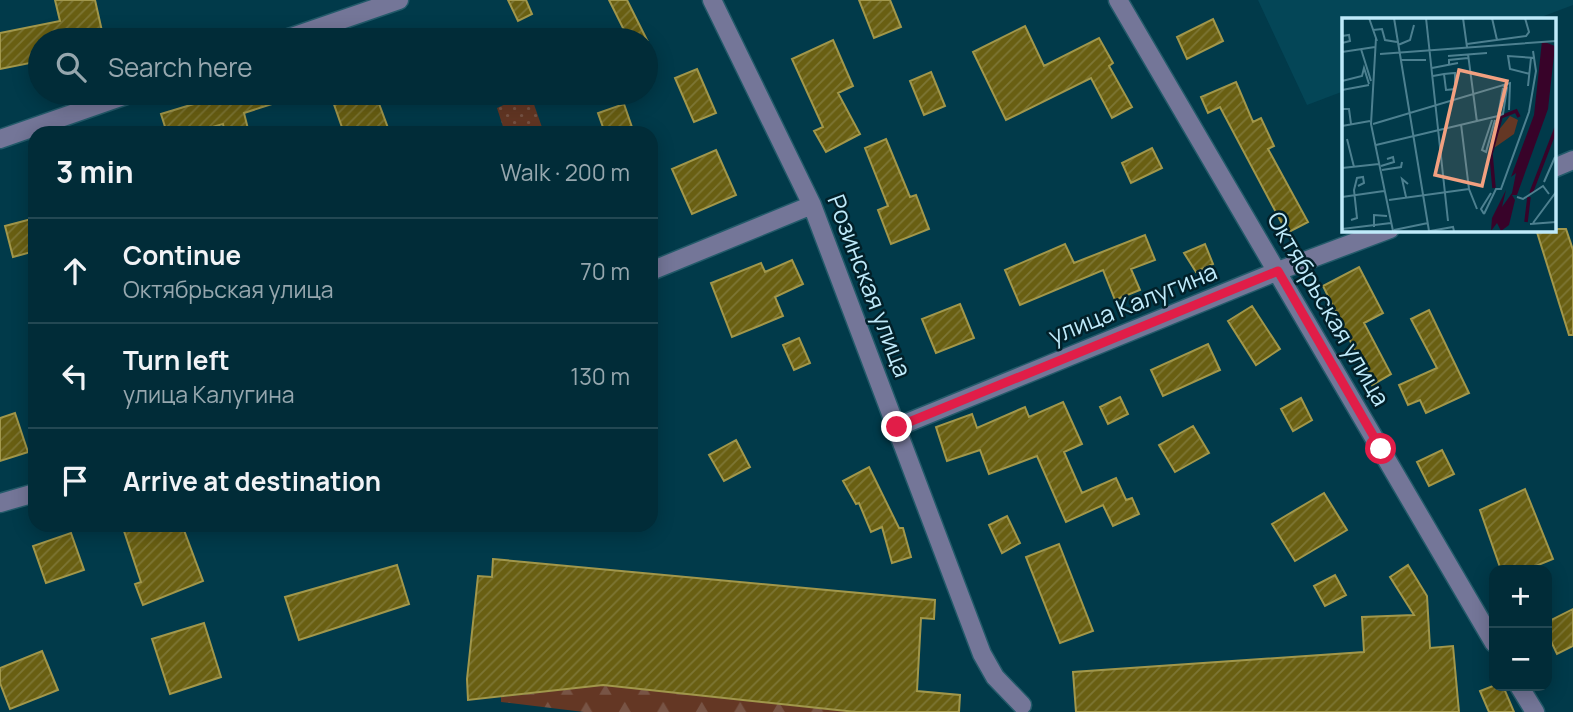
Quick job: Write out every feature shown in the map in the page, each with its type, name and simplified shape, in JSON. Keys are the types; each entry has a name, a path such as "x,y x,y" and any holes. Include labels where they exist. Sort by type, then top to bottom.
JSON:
{"street":[{"path":"318,28 399,0"},
{"name":"Розинская улица","path":"712,0 812,205 982,654 995,677 1022,705"},
{"name":"Октябрьская улица","path":"1118,0 1489,634"},
{"path":"37,126 98,105"},
{"path":"0,139 28,129"},
{"path":"1556,167 1573,160"},
{"path":"658,268 812,205"},
{"name":"улица Калугина","path":"897,427 1278,271 1385,231"},
{"path":"0,503 28,495"},
{"path":"1522,691 1535,712"}],"shaded area":[{"path":"1258,0 1573,0 1573,5 1539,18 1342,18 1342,92 1307,105"}],"green space":[{"path":"504,105 534,105 542,126 503,126 497,108"},
{"path":"603,685 856,712 584,712 501,702 501,697"}],"building":[{"path":"55,0 95,0 101,28 28,28 28,63 0,69 0,33 60,21"},
{"path":"508,0 526,0 532,14 518,21"},
{"path":"609,0 627,0 641,28 623,28"},
{"path":"859,0 890,0 901,27 874,38"},
{"path":"1213,19 1223,41 1187,59 1177,37"},
{"path":"1025,26 1044,66 1099,38 1113,63 1109,66 1132,107 1112,118 1091,78 1006,120 973,52"},
{"path":"833,40 853,86 838,93 860,134 826,152 814,131 823,127 792,59"},
{"path":"697,69 716,113 694,122 675,78"},
{"path":"931,72 945,106 924,115 910,81"},
{"path":"1236,82 1253,122 1261,118 1274,146 1268,149 1308,222 1287,233 1220,107 1208,113 1201,97"},
{"path":"191,105 269,105 244,113 247,126 165,126 161,114"},
{"path":"334,105 379,105 387,126 342,126"},
{"path":"624,105 632,126 603,126 598,113"},
{"path":"886,139 910,197 916,195 929,229 891,244 878,210 888,206 865,148"},
{"path":"1152,148 1162,168 1131,183 1122,163"},
{"path":"716,150 736,195 692,214 672,169"},
{"path":"28,220 28,253 13,257 5,226"},
{"path":"1566,229 1573,250 1573,335 1569,335 1537,231"},
{"path":"1145,235 1155,260 1131,269 1140,290 1115,300 1103,270 1020,305 1005,270 1065,244 1074,263"},
{"path":"1205,244 1213,264 1196,272 1184,253"},
{"path":"792,260 803,284 775,297 783,316 732,337 711,283 761,263 765,272"},
{"path":"1359,267 1383,313 1364,323 1391,374 1372,385 1323,286"},
{"path":"960,304 974,338 936,353 922,319"},
{"path":"1252,306 1280,349 1256,365 1228,321"},
{"path":"1429,310 1469,393 1426,413 1420,400 1408,405 1399,385 1437,368 1411,319"},
{"path":"799,338 810,363 794,370 783,345"},
{"path":"1208,344 1220,370 1163,396 1151,370"},
{"path":"1120,397 1128,414 1108,424 1100,407"},
{"path":"1301,398 1312,420 1293,431 1281,409"},
{"path":"1063,402 1082,444 1064,452 1082,493 1116,478 1126,500 1132,498 1139,514 1113,526 1103,505 1066,522 1037,456 989,474 980,450 947,461 936,427 972,414 977,428 1025,407 1029,417"},
{"path":"15,413 28,452 0,461 0,418"},
{"path":"1193,426 1209,453 1175,472 1159,445"},
{"path":"736,440 750,467 724,481 709,455"},
{"path":"1442,450 1454,474 1429,486 1417,462"},
{"path":"869,467 899,528 903,528 911,557 892,563 882,527 871,532 859,503 856,504 843,481"},
{"path":"1525,489 1553,559 1538,565 1499,565 1480,510"},
{"path":"1324,493 1347,530 1295,561 1272,524"},
{"path":"1007,516 1020,543 1002,553 989,525"},
{"path":"124,532 185,532 203,581 143,605 135,584 141,582"},
{"path":"71,533 84,570 46,583 33,546"},
{"path":"1059,544 1093,631 1060,643 1026,557"},
{"path":"493,559 935,600 934,619 921,618 917,691 960,695 959,712 856,712 603,685 468,700 467,679 478,576 492,577"},
{"path":"397,565 409,604 299,640 285,597"},
{"path":"1408,565 1427,596 1430,648 1453,646 1459,712 1076,712 1073,672 1364,652 1362,617 1414,615 1390,577"},
{"path":"1335,575 1346,595 1325,606 1314,586"},
{"path":"1573,609 1573,646 1557,654 1552,644 1552,620"},
{"path":"204,623 221,677 170,694 152,639"},
{"path":"42,651 58,690 10,709 0,683 0,668"},
{"path":"1489,688 1489,691 1505,691 1514,712 1489,712 1480,691"}],"route":[{"path":"897,427 1278,271 1381,449"}]}
